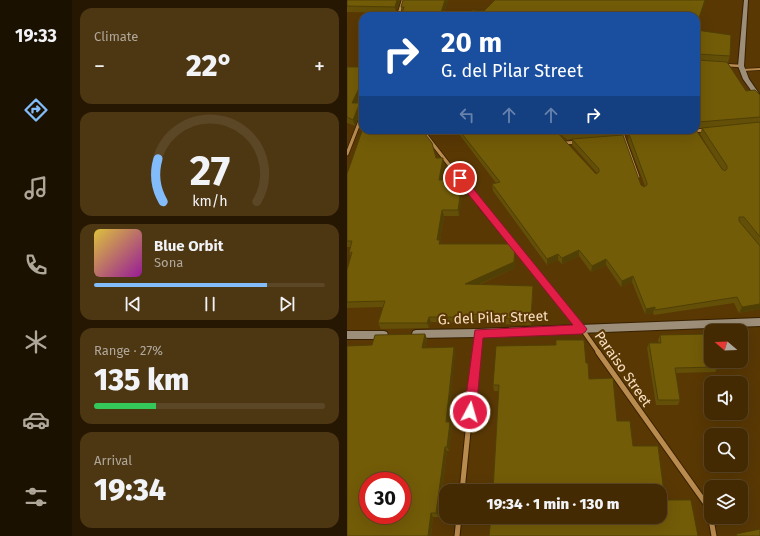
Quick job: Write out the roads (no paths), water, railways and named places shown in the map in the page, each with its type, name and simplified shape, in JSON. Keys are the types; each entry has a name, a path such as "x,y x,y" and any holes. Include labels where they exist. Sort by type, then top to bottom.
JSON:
{"street":[{"path":"399,12 403,0"},
{"path":"747,0 741,68 760,99"},
{"path":"718,64 741,68"},
{"path":"347,154 359,123"},
{"path":"700,130 710,129"},
{"name":"Paraiso Street","path":"426,134 507,239 582,329 709,508 713,536"},
{"path":"623,134 641,184"},
{"path":"617,138 632,136"},
{"path":"561,138 571,148"},
{"path":"566,143 580,141"},
{"name":"G. del Pilar Street","path":"409,334 478,333 760,322"},
{"path":"463,484 478,333"},
{"path":"347,336 393,335"},
{"path":"457,536 458,524"}],"lane":[{"path":"741,68 760,69"}]}
